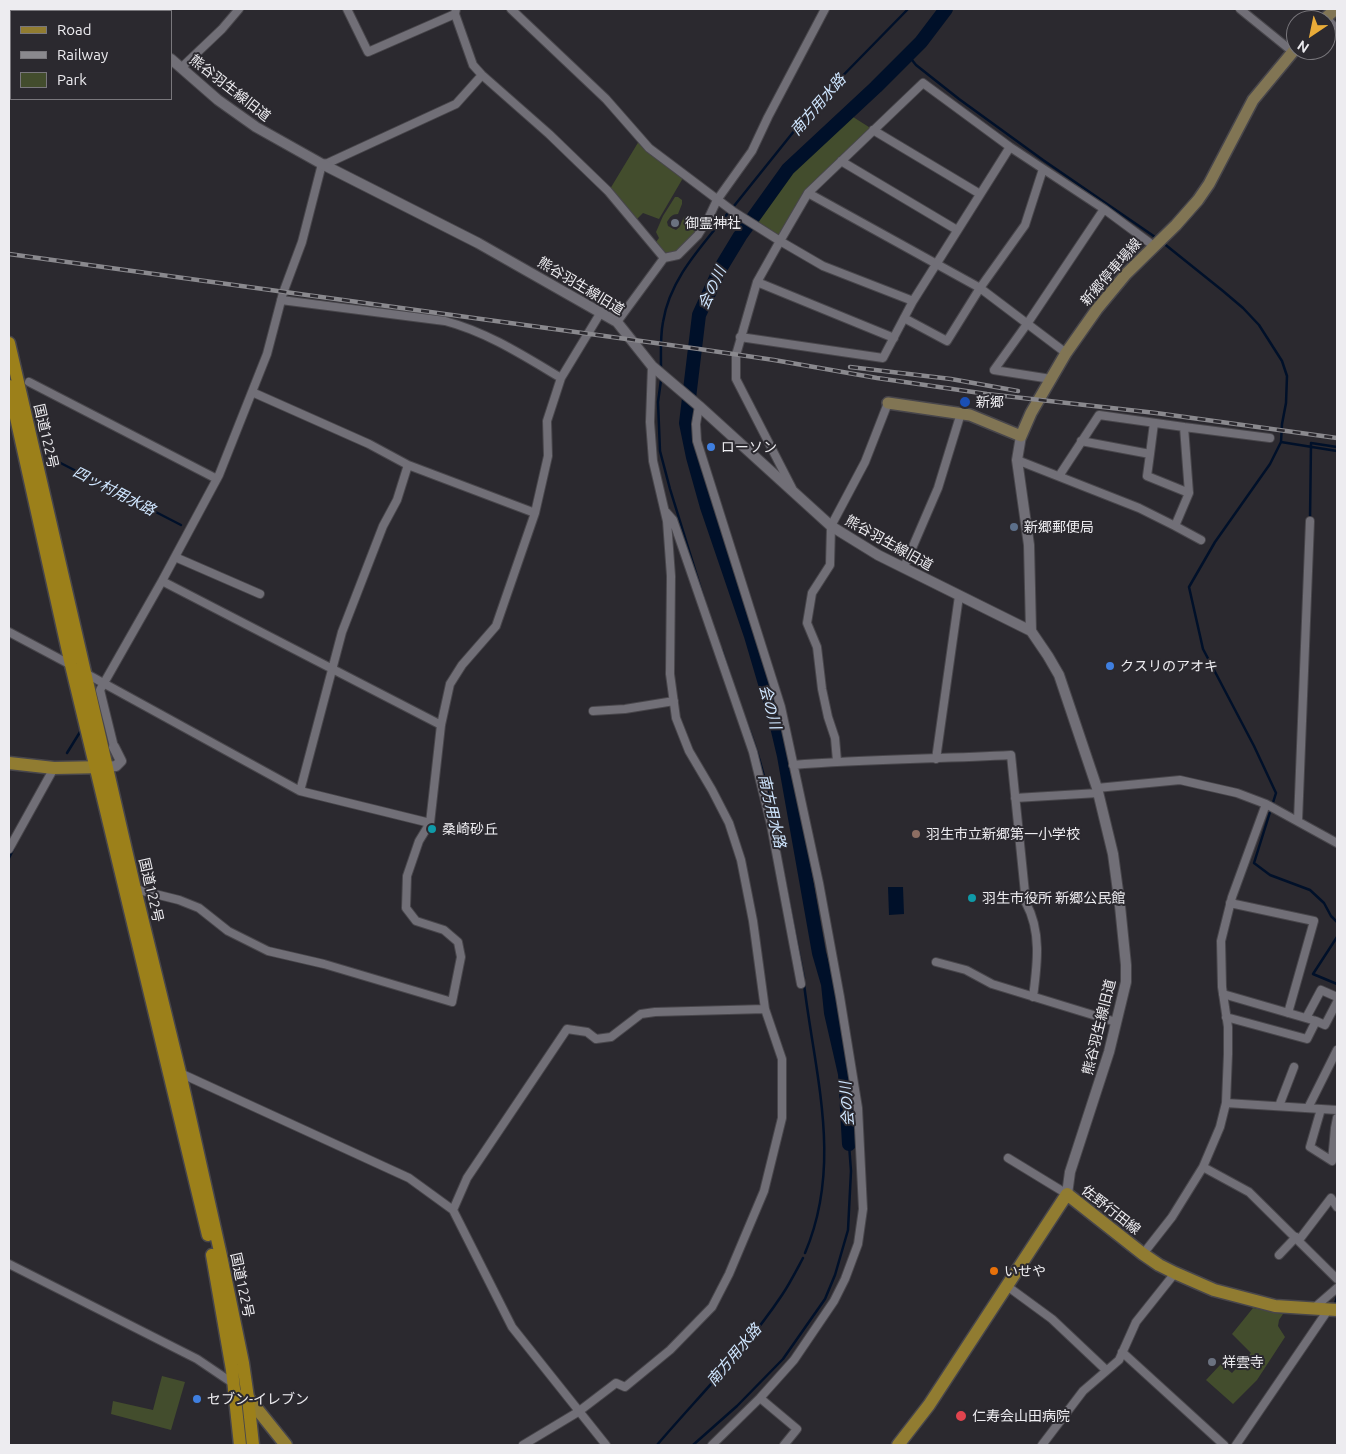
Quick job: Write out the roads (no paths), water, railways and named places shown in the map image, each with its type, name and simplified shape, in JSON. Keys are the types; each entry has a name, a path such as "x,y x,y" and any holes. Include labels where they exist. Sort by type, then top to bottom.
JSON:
{"highway":[{"name":"国道122号","path":"9,343 85,673 102,768 212,1256 234,1384 240,1445"},
{"name":"国道122号","path":"9,386 71,665 102,768 135,890 180,1073 221,1256 248,1398 253,1445"}],"main road":[{"name":"新郷停車場線","path":"1021,436 1066,353 1112,289 1180,221 1198,200 1253,100 1286,60"},
{"path":"888,404 980,418 1021,436"},
{"path":"9,764 54,768 102,768"},
{"name":"佐野行田線","path":"898,1445 929,1405 1067,1194 1143,1254 1175,1273 1214,1290 1275,1306 1333,1310"},
{"path":"234,1384 248,1398 286,1445"}],"street":[{"path":"182,68 222,29 238,9"},
{"path":"347,9 368,52 455,11 473,65 608,190 664,258"},
{"path":"510,9 606,99 649,148 717,200 750,223 823,266 913,301"},
{"path":"617,322 664,258 678,255 698,235 710,217 717,200 752,151 824,9"},
{"path":"1240,9 1286,44"},
{"name":"熊谷羽生線旧道","path":"172,60 218,100 256,127 322,164 478,242 617,322 652,366 831,526 866,547 959,596 1031,631 1059,675 1098,791 1112,854 1126,965 1126,982 1116,1022 1070,1172 1067,1194"},
{"path":"102,768 116,766 121,761 114,747 100,690 217,479 267,354 281,300 302,242 322,164 328,164 456,104 482,75"},
{"path":"794,491 736,378 736,355 757,282 808,193 923,83 1042,169 1104,209 1154,246"},
{"path":"874,130 980,194"},
{"path":"740,337 883,358 913,301 1010,146"},
{"path":"841,161 957,230"},
{"path":"904,318 947,341 980,288 1025,226 1042,169"},
{"path":"808,193 980,288 1066,353"},
{"path":"1051,379 994,370 1104,209"},
{"path":"757,282 894,338"},
{"path":"281,300 459,325 490,338 561,378"},
{"path":"135,890 179,900 200,908 228,931 268,951 324,964 452,1002 461,957 458,942 444,930 416,921 406,908 407,876 419,841 430,823 441,725 450,684 462,665 496,626 535,513 548,456 547,421 561,378 600,312"},
{"path":"523,1445 578,1412 616,1383 625,1387 670,1350 712,1307 729,1274 764,1191 782,1118 782,1059 764,1009 753,921 741,860 730,823 689,751 676,718 670,674 671,576 667,521 653,461 650,422 652,366"},
{"path":"29,382 217,479"},
{"path":"252,392 369,444 408,465 535,513"},
{"path":"837,761 835,738 822,689 818,647 807,623 812,593 830,565 831,526 865,462 888,404"},
{"path":"699,406 696,424 697,441 781,708 826,921 858,1108 863,1209 858,1244 845,1279 834,1301 794,1360 714,1445"},
{"path":"904,567 938,488 961,414"},
{"path":"1059,476 1099,416 1270,438"},
{"path":"1154,423 1147,476 1189,493"},
{"path":"1175,526 1189,493 1184,427"},
{"path":"1021,436 1017,460 1029,545 1031,631"},
{"path":"1081,441 1150,454"},
{"path":"1017,460 1139,508 1201,540"},
{"path":"300,791 342,632 383,526 397,500 408,465"},
{"path":"665,510 674,520 753,752 771,825 801,984"},
{"path":"1298,821 1310,521"},
{"path":"175,557 260,594"},
{"path":"162,581 331,670 441,725"},
{"path":"936,759 959,596"},
{"path":"9,632 71,665"},
{"path":"85,673 105,682 300,791 430,823"},
{"path":"593,711 625,709 674,702"},
{"path":"793,765 837,761 1011,755 1026,903 1032,915 1038,954 1033,997"},
{"path":"9,849 54,768"},
{"path":"1015,798 1098,791 1180,780 1237,793 1266,804 1337,843"},
{"path":"1143,1254 1172,1217 1203,1167 1220,1127 1226,1103 1228,1054 1221,941 1230,903 1266,804"},
{"path":"1230,903 1314,922 1288,1013"},
{"path":"936,962 966,970 992,984 1116,1022"},
{"path":"1306,1018 1321,990 1337,997"},
{"path":"1223,994 1325,1025 1337,1002"},
{"path":"453,1210 467,1178 567,1029 587,1032 596,1039 611,1037 641,1014 764,1009"},
{"path":"1226,1017 1307,1039 1316,1021"},
{"path":"1308,1108 1337,1050"},
{"path":"1279,1106 1294,1067"},
{"path":"180,1073 409,1178 453,1210 512,1327 606,1445"},
{"path":"1226,1103 1337,1110"},
{"path":"1321,1109 1310,1147 1332,1161 1337,1118"},
{"path":"1008,1158 1067,1194"},
{"path":"1203,1167 1250,1192 1337,1279"},
{"path":"1279,1255 1297,1239 1330,1198 1337,1207"},
{"path":"9,1264 197,1358 234,1384"},
{"path":"1042,1445 1083,1391 1118,1360 1136,1322 1175,1273"},
{"path":"1007,1286 1052,1319 1106,1370"},
{"path":"1314,1308 1337,1288"},
{"path":"1236,1445 1333,1310"},
{"path":"1122,1352 1224,1445"},
{"path":"760,1398 797,1429 784,1445"}],"water":[{"path":"888,887 903,887 904,914 889,915"}],"waterway":[{"name":"南方用水路","path":"734,206 819,100 908,9"},
{"name":"会の川","path":"849,1144 845,1074 831,1013 828,984 819,953 784,756 751,636 707,507 686,423 699,315 720,269 740,236 788,169 921,42 946,9"},
{"path":"908,55 916,65 959,99 1043,160 1158,239"},
{"name":"南方用水路","path":"661,369 662,328 672,291 688,263 728,213"},
{"path":"1162,242 1243,308 1259,325 1282,361 1287,376 1281,442 1270,464 1215,542 1189,587 1203,649 1254,746 1276,793 1254,863 1270,875 1310,890 1324,903 1331,916 1337,922"},
{"name":"南方用水路","path":"661,380 658,402 660,451 705,602"},
{"path":"1281,442 1337,451"},
{"path":"1310,520 1311,443 1337,447"},
{"name":"四ッ村用水路","path":"47,456 181,525"},
{"name":"南方用水路","path":"722,650 731,678"},
{"name":"南方用水路","path":"746,721 765,781 778,843"},
{"name":"四ッ村用水路","path":"67,753 80,732"},
{"name":"四ッ村用水路","path":"9,858 14,848"},
{"name":"南方用水路","path":"782,866 804,978"},
{"path":"1337,937 1313,974 1337,984"},
{"name":"南方用水路","path":"804,984 823,1119 824,1153 822,1186 816,1220 805,1253"},
{"name":"会の川","path":"693,1445 737,1406 783,1359 825,1299 835,1275 848,1230 851,1171 849,1144"},
{"name":"南方用水路","path":"657,1445 722,1372 768,1315 803,1258"},
{"path":"1334,1307 1337,1297"}],"railway":[{"path":"9,254 699,349 987,394 1156,413 1337,438"},
{"path":"850,367 951,379 1018,391"}],"place":[{"name":"御霊神社","path":"675,223"},
{"name":"新郷","path":"965,402"},
{"name":"ローソン","path":"711,447"},
{"name":"新郷郵便局","path":"1014,527"},
{"name":"クスリのアオキ","path":"1110,666"},
{"name":"桑崎砂丘","path":"432,829"},
{"name":"羽生市立新郷第一小学校","path":"916,834"},
{"name":"羽生市役所 新郷公民館","path":"972,898"},
{"name":"いせや","path":"994,1271"},
{"name":"祥雲寺","path":"1212,1362"},
{"name":"セブン-イレブン","path":"197,1399"},
{"name":"仁寿会山田病院","path":"961,1416"}]}
